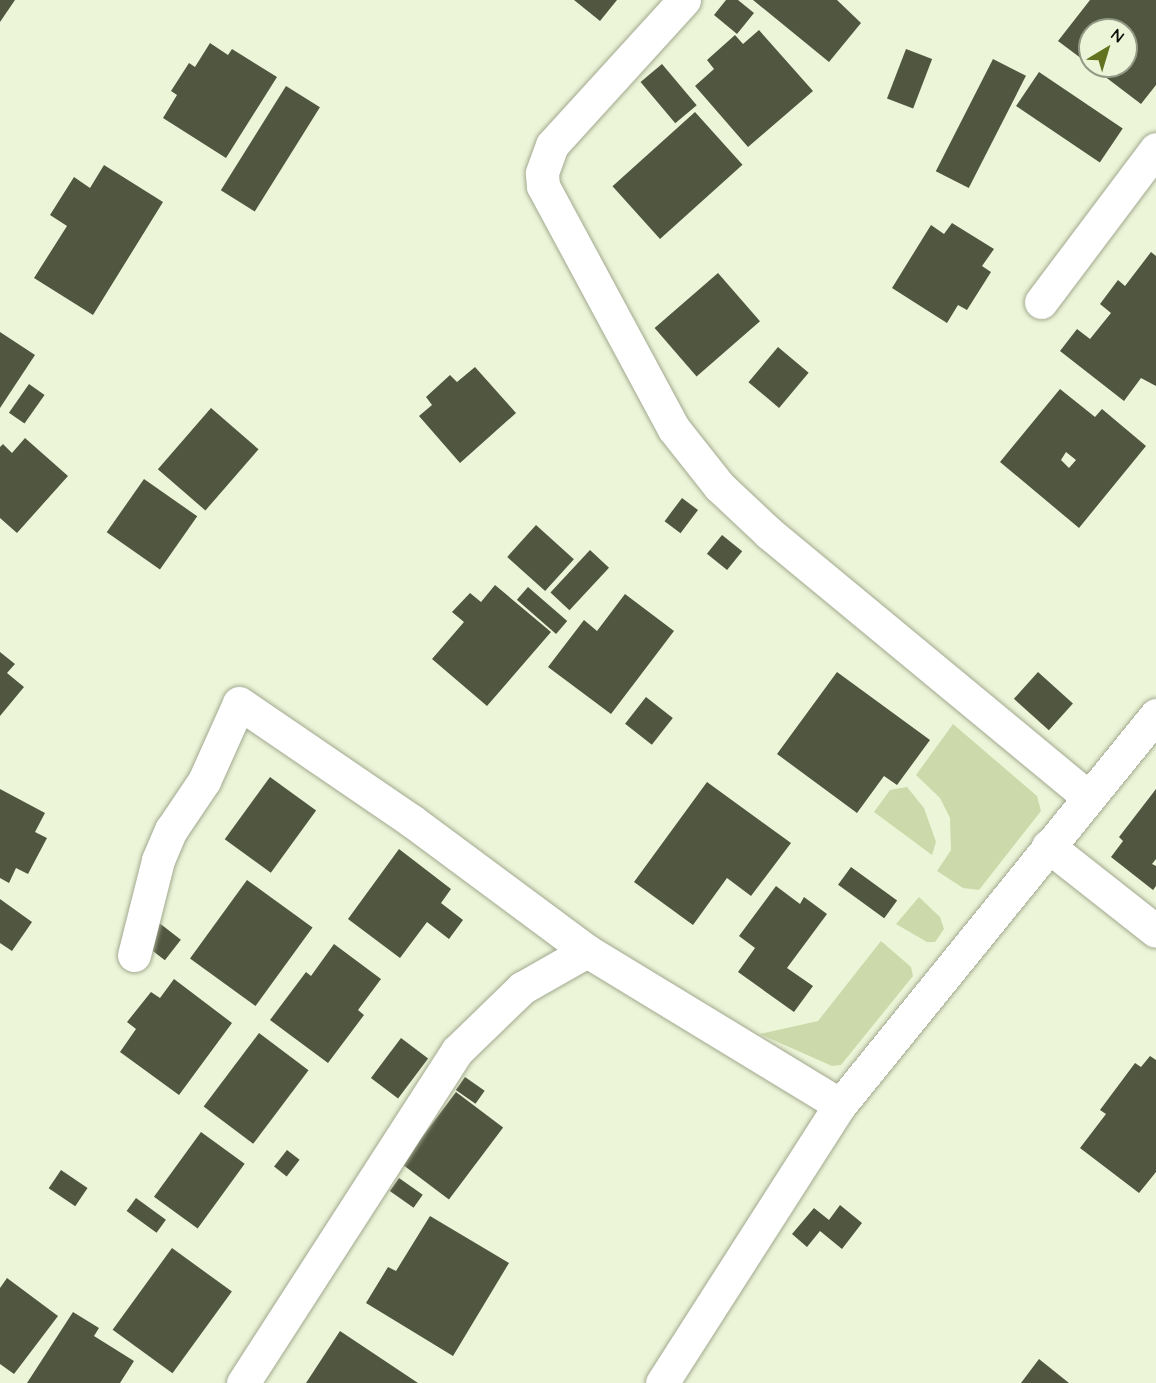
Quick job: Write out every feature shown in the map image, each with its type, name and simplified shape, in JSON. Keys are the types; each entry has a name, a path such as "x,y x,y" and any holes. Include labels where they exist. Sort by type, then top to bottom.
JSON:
{"street":[{"path":"684,0 552,146 542,174 543,186 674,429 719,486 769,533 1088,797"},
{"path":"1041,302 1156,149"},
{"path":"134,955 167,840 204,781 239,703 412,821 587,951 840,1105"},
{"path":"662,1383 840,1105 1156,715"},
{"path":"1048,846 1156,931"},
{"path":"243,1383 457,1051 522,988 587,951"}],"green space":[{"path":"953,724 1037,796 1041,811 979,890 963,888 937,871 951,850 950,818 940,798 916,775"},
{"path":"907,787 924,808 936,842 932,855 874,812 890,790"},
{"path":"919,897 940,917 944,929 935,942 927,942 896,924"},
{"path":"881,941 911,967 913,976 841,1065 832,1066 760,1034 818,1021"}],"building":[{"path":"0,0 15,0 0,22"},
{"path":"574,0 617,0 600,21"},
{"path":"726,0 738,0 754,13 737,34 714,15"},
{"path":"753,0 837,0 861,23 829,62"},
{"path":"1090,0 1156,0 1156,85 1141,104 1107,78 1138,78 1138,18 1078,18 1078,56 1058,41"},
{"path":"759,30 813,91 748,147 695,86 714,69 707,60 735,35 743,44"},
{"path":"210,43 228,55 232,49 277,77 226,158 163,118 177,95 171,91 189,63 195,67"},
{"path":"906,49 932,59 913,109 887,98"},
{"path":"993,59 1026,76 969,188 936,171"},
{"path":"662,64 697,105 675,123 641,82"},
{"path":"1039,72 1123,128 1100,162 1016,106"},
{"path":"286,86 320,107 255,212 221,190"},
{"path":"695,112 743,165 660,239 613,186"},
{"path":"104,165 163,202 93,315 34,278 67,226 50,215 74,177 90,188"},
{"path":"952,223 994,249 982,266 991,272 967,310 958,305 947,323 892,288 931,225 944,234"},
{"path":"1151,252 1156,256 1156,386 1141,378 1124,401 1060,351 1077,329 1090,339 1111,313 1100,304 1118,280 1125,286"},
{"path":"718,273 760,321 697,376 655,328"},
{"path":"0,332 35,355 0,408"},
{"path":"778,347 809,373 779,408 748,382"},
{"path":"475,367 516,413 460,463 419,416 432,405 426,397 450,375 457,382"},
{"path":"29,384 45,395 24,424 9,413"},
{"path":"1060,389 1095,417 1102,409 1146,446 1079,528 1000,462","holes":["1066,452 1076,460 1069,468 1061,460"]},
{"path":"211,408 259,449 205,510 158,469"},
{"path":"25,438 68,476 17,533 0,518 0,447 3,444 12,453"},
{"path":"144,479 197,516 160,570 107,532"},
{"path":"682,498 698,510 681,533 665,521"},
{"path":"536,525 574,559 545,591 507,557"},
{"path":"722,535 742,551 727,570 707,554"},
{"path":"590,550 609,568 569,610 550,592"},
{"path":"495,585 551,632 487,706 432,659 464,622 452,612 470,593 481,602"},
{"path":"528,587 567,621 556,634 517,600"},
{"path":"625,594 674,631 611,714 548,667 584,620 597,631"},
{"path":"0,652 15,664 7,673 24,687 0,716"},
{"path":"837,672 930,740 897,785 884,776 857,813 777,754"},
{"path":"1038,672 1073,703 1049,730 1014,699"},
{"path":"646,697 673,718 652,745 625,724"},
{"path":"270,777 316,811 271,873 225,839"},
{"path":"707,782 791,843 751,896 727,878 693,925 634,882"},
{"path":"0,789 45,813 35,832 47,838 28,874 16,868 9,883 0,878"},
{"path":"1156,789 1156,859 1152,864 1156,866 1156,886 1153,890 1111,857 1123,841 1119,837"},
{"path":"399,849 451,889 441,903 463,920 449,939 427,922 400,958 348,919"},
{"path":"851,867 897,901 884,918 838,885"},
{"path":"247,880 313,928 256,1006 190,958"},
{"path":"776,886 800,904 804,897 827,914 787,968 813,986 794,1012 738,972 755,948 739,936"},
{"path":"0,899 32,922 12,951 0,943"},
{"path":"158,922 181,940 165,960 142,942"},
{"path":"334,944 381,979 358,1010 364,1015 328,1063 270,1020 306,972 311,976"},
{"path":"174,979 232,1023 179,1095 120,1052 136,1029 127,1022 151,992 160,998"},
{"path":"259,1033 309,1070 253,1144 204,1106"},
{"path":"401,1038 428,1058 398,1098 371,1078"},
{"path":"1150,1056 1156,1060 1156,1172 1139,1193 1080,1148 1106,1114 1100,1110 1135,1063 1141,1067"},
{"path":"465,1077 485,1091 475,1104 456,1090"},
{"path":"456,1092 503,1128 449,1199 402,1164"},
{"path":"201,1132 245,1164 198,1228 154,1197"},
{"path":"287,1150 300,1160 287,1176 274,1167"},
{"path":"61,1170 88,1188 75,1206 49,1188"},
{"path":"399,1178 423,1195 414,1208 390,1191"},
{"path":"136,1198 166,1220 157,1233 127,1211"},
{"path":"840,1205 862,1223 842,1249 820,1231 807,1247 792,1234 814,1208 829,1220"},
{"path":"430,1216 509,1263 453,1356 366,1303 388,1267 396,1271"},
{"path":"172,1248 232,1291 173,1373 113,1330"},
{"path":"7,1278 58,1316 14,1374 0,1364 0,1288"},
{"path":"73,1312 99,1328 94,1336 134,1361 120,1383 27,1383"},
{"path":"340,1331 418,1383 306,1383"},
{"path":"1039,1359 1069,1383 1021,1383"}]}
